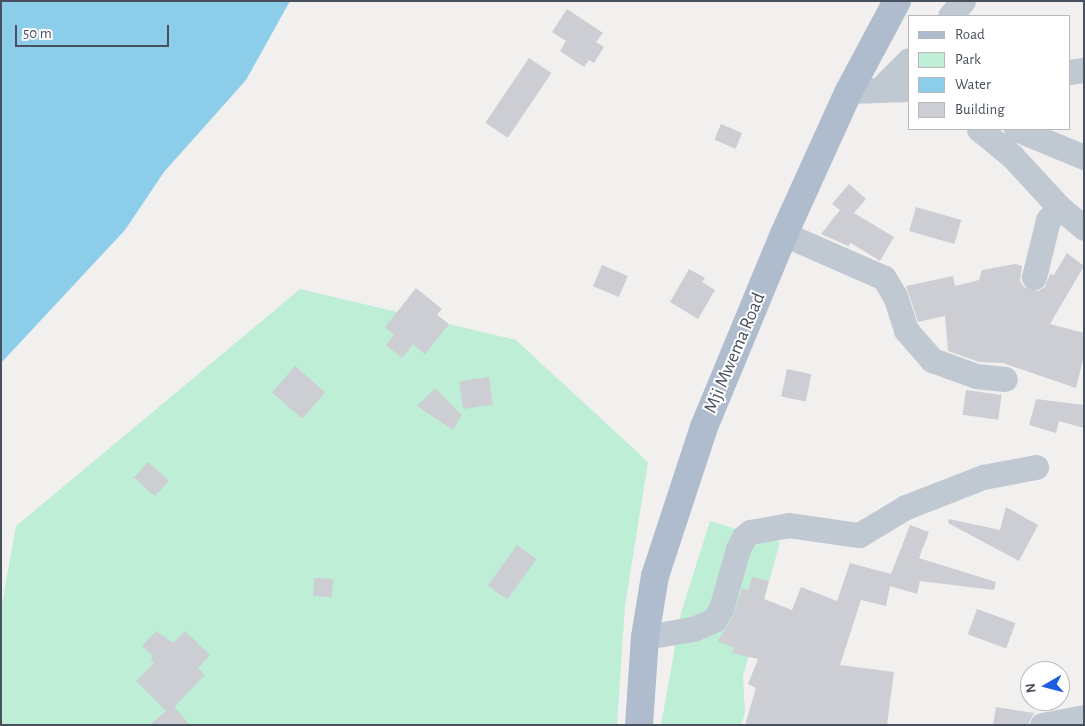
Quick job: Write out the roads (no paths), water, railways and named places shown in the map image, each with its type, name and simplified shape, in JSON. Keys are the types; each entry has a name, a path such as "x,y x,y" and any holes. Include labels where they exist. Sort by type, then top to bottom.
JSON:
{"main road":[{"name":"Mji Mwema Road","path":"638,725 645,636 656,576 704,427 784,234 849,91 897,1"}],"street":[{"path":"951,15 963,1"},
{"path":"879,90 908,61"},
{"path":"1070,72 1084,70"},
{"path":"849,91 908,89"},
{"path":"980,130 1012,156 1059,207 1084,228"},
{"path":"1018,130 1084,157"},
{"path":"1034,277 1048,220 1059,207"},
{"path":"784,234 884,278 895,296 906,330 932,360 976,376 1005,379"},
{"path":"645,636 693,629 714,620 721,609 738,550 744,537 750,532 788,525 858,535 906,507 984,477 1036,467"},
{"path":"1042,725 1084,718"}],"water":[{"path":"1,1 290,1 246,80 164,172 125,230 1,363"}]}
